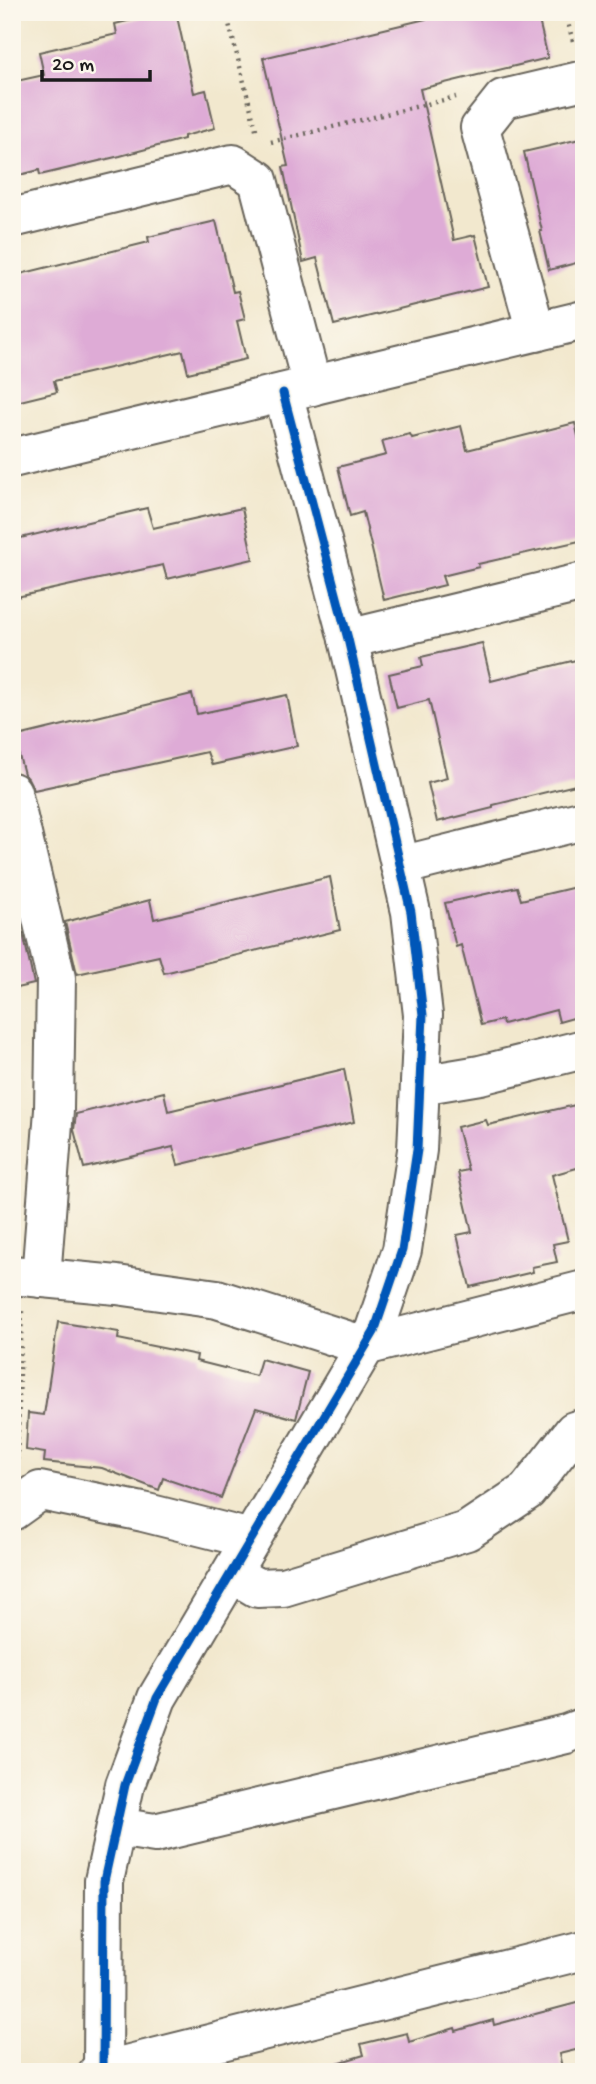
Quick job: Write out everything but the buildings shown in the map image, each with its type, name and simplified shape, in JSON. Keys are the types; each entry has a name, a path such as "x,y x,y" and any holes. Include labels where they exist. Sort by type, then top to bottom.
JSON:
{"street":[{"path":"536,332 480,128 503,99 584,80"},
{"path":"12,219 233,164 253,162 348,639 411,912 423,1015 416,1150 402,1250 374,1332 158,1698 125,1786 104,1881 102,2071 584,1950"},
{"path":"12,458 584,320"},
{"path":"348,639 584,582"},
{"path":"12,792 57,978 54,1110 25,1276 117,1284 217,1299 365,1346 584,1290"},
{"path":"400,866 584,820"},
{"path":"420,1085 480,1075 584,1049"},
{"path":"232,1573 257,1588 283,1587 467,1531 527,1491 574,1431 584,1428"},
{"path":"12,1511 40,1491 143,1512 251,1539"},
{"path":"116,1827 155,1833 566,1734 584,1727"}],"path":[{"path":"226,12 259,139 253,162"},
{"path":"253,162 267,143 457,96 491,115"},
{"path":"17,1462 25,1276"}],"cycle path":[{"path":"103,2072 104,1881 125,1785 157,1698 374,1332 402,1250 417,1150 423,1015 411,912 348,639 283,393"}]}
